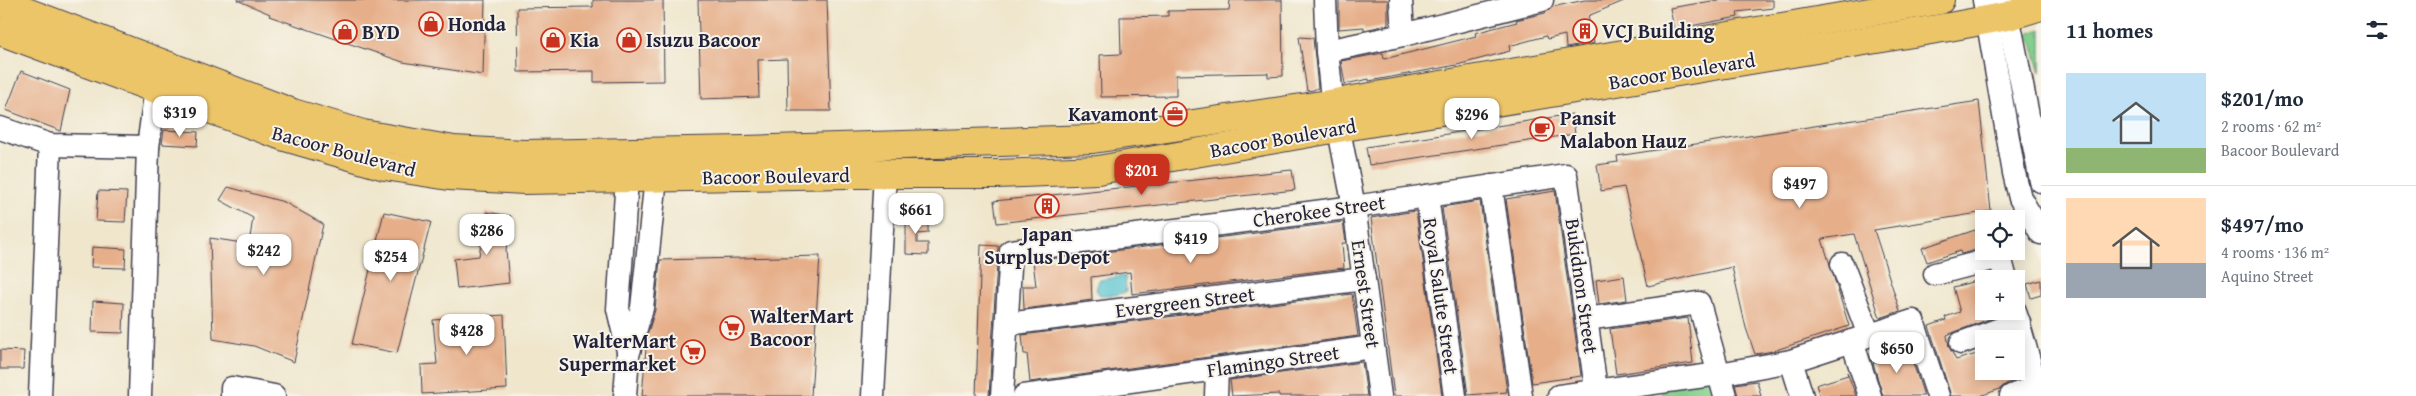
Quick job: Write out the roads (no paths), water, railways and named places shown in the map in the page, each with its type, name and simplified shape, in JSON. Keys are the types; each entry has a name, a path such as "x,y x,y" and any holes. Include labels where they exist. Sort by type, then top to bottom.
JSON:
{"main road":[{"name":"Bacoor Boulevard","path":"0,2 282,136 386,166 449,176 524,180 996,174 1098,170 1336,116 1940,0"},
{"name":"Bacoor Boulevard","path":"0,31 363,134 454,150 524,154 1092,139 1336,116 1996,9 2041,6"}],"street":[{"name":"Ernest Street","path":"1325,0 1327,51 1336,116 1354,206 1380,396"},
{"path":"1401,0 1403,35"},
{"path":"1327,51 1403,35 1540,1"},
{"path":"1996,9 2011,94 2014,173 2020,198 2041,233"},
{"path":"140,396 148,147 157,75"},
{"path":"2011,94 2039,174 2014,173"},
{"path":"0,128 50,145 148,147"},
{"path":"40,396 50,145"},
{"path":"873,396 885,174"},
{"name":"Cherokee Street","path":"1007,324 1011,251 1354,206 1566,175"},
{"name":"Bukidnon Street","path":"1566,175 1597,394"},
{"path":"625,396 628,355 642,308 656,178"},
{"path":"627,179 618,308 628,355"},
{"path":"1491,186 1521,396"},
{"name":"Royal Salute Street","path":"1427,196 1454,396"},
{"path":"1935,274 2000,257 2004,270"},
{"path":"1842,264 1860,338 1870,396"},
{"path":"621,279 644,281"},
{"name":"Evergreen Street","path":"1007,324 1364,279"},
{"path":"1586,319 1699,303 1725,396"},
{"path":"1961,343 2011,320"},
{"path":"2011,396 2038,391 2018,320"},
{"path":"1559,396 1661,389 1719,374 1791,361 1913,321 1938,396"},
{"path":"1002,396 1007,324"},
{"name":"Flamingo Street","path":"1024,396 1143,388 1217,369 1373,347"},
{"path":"1791,361 1802,396"},
{"path":"1216,396 1217,369"},
{"path":"233,385 274,396"}],"water":[{"path":"1125,276 1126,292 1114,295 1100,295 1096,290 1099,280"}],"place":[{"name":"Honda","path":"431,24"},
{"name":"VCJ Building","path":"1585,31"},
{"name":"BYD","path":"345,32"},
{"name":"Kia","path":"553,40"},
{"name":"Isuzu Bacoor","path":"629,40"},
{"name":"Kavamont","path":"1175,114"},
{"name":"Pansit Malabon Hauz","path":"1542,129"},
{"name":"Japan Surplus Depot","path":"1047,206"},
{"name":"WalterMart Bacoor","path":"732,328"},
{"name":"WalterMart Supermarket","path":"693,352"}]}
